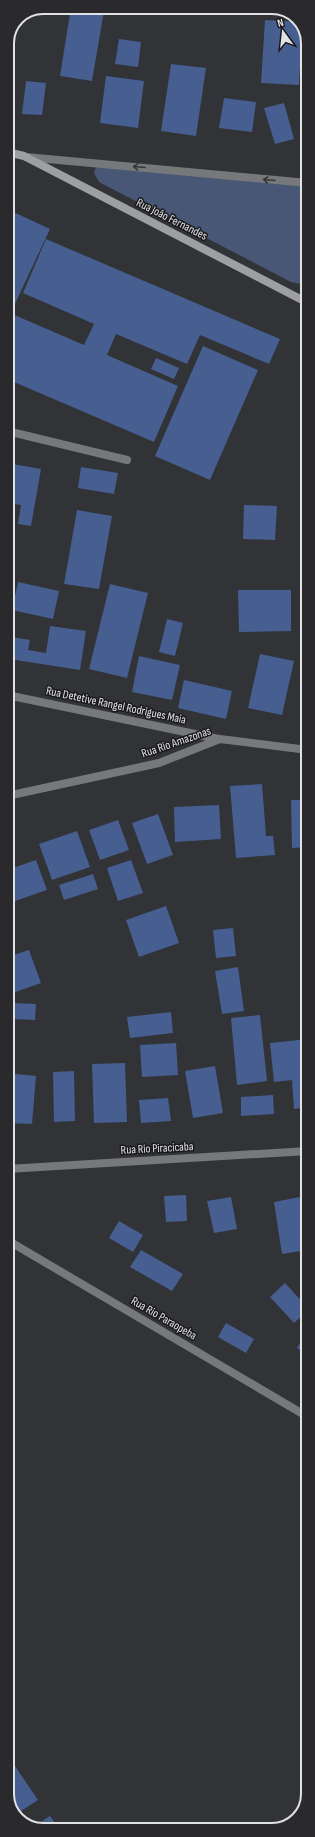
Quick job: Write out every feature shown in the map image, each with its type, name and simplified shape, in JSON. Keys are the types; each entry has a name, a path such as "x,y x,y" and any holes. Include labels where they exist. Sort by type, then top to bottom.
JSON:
{"street":[{"name":"Rua João Fernandes","path":"14,154 24,156 301,182"},
{"name":"Rua João Fernandes","path":"24,156 301,299"},
{"path":"14,433 127,460"},
{"name":"Rua Detetive Rangel Rodrigues Maia","path":"14,696 220,739"},
{"name":"Rua Rio Amazonas","path":"14,794 159,763 220,739 301,749"},
{"name":"Rua Rio Piracicaba","path":"14,1169 301,1151"},
{"name":"Rua Rio Paraopeba","path":"14,1244 301,1413"}],"shaded area":[{"path":"96,167 301,184 301,284 291,282 99,182 94,173"}],"building":[{"path":"70,14 103,14 92,81 60,76"},
{"path":"265,20 292,22 298,30 301,39 299,85 261,83"},
{"path":"119,39 141,42 138,67 115,64"},
{"path":"171,64 206,68 196,136 161,131"},
{"path":"106,76 144,81 138,128 100,123"},
{"path":"26,81 46,83 42,115 22,114"},
{"path":"224,98 256,102 252,132 219,128"},
{"path":"284,103 294,139 275,144 264,108"},
{"path":"14,212 50,229 14,306"},
{"path":"46,239 280,339 269,364 200,335 187,364 116,334 107,355 178,386 154,442 14,382 14,315 84,345 94,324 23,293"},
{"path":"203,346 258,370 210,480 155,456"},
{"path":"156,358 179,368 174,379 151,369"},
{"path":"14,464 41,469 31,526 18,524 21,505 14,504"},
{"path":"81,467 118,473 114,494 78,488"},
{"path":"244,505 277,506 275,540 243,539"},
{"path":"77,510 112,516 99,589 64,584"},
{"path":"18,582 59,591 53,619 14,610 14,601"},
{"path":"110,584 148,593 127,678 89,669"},
{"path":"238,590 291,590 291,631 239,632"},
{"path":"167,619 183,623 175,656 159,652"},
{"path":"50,626 86,631 80,670 14,660 14,637 30,640 28,650 46,653"},
{"path":"260,654 294,661 282,715 248,708"},
{"path":"139,656 180,665 172,700 132,692"},
{"path":"184,680 232,691 226,719 178,708"},
{"path":"262,784 266,836 273,836 275,855 236,858 230,786"},
{"path":"291,800 301,800 301,847 292,848"},
{"path":"219,805 221,839 175,842 174,807"},
{"path":"158,814 173,855 147,864 132,823"},
{"path":"118,820 129,850 100,860 89,830"},
{"path":"77,831 90,867 52,880 39,844"},
{"path":"36,860 47,890 15,901 14,868"},
{"path":"131,860 143,893 118,901 107,868"},
{"path":"93,874 98,889 64,900 59,885"},
{"path":"166,906 179,943 139,957 126,920"},
{"path":"233,928 236,956 216,958 213,930"},
{"path":"29,950 41,983 14,993 14,955"},
{"path":"238,967 244,1011 222,1014 215,971"},
{"path":"14,1003 36,1004 35,1020 14,1019"},
{"path":"171,1012 173,1033 130,1038 127,1017"},
{"path":"260,1015 267,1081 237,1085 231,1018"},
{"path":"301,1040 301,1108 294,1109 292,1080 274,1082 270,1043"},
{"path":"176,1043 178,1075 142,1077 140,1045"},
{"path":"125,1063 127,1122 94,1123 92,1064"},
{"path":"215,1066 223,1113 193,1118 185,1071"},
{"path":"74,1071 75,1121 54,1122 53,1072"},
{"path":"14,1074 36,1076 32,1124 14,1123"},
{"path":"273,1095 274,1114 241,1116 241,1097"},
{"path":"168,1098 171,1121 141,1123 139,1100"},
{"path":"186,1195 187,1221 166,1222 164,1196"},
{"path":"231,1197 237,1229 214,1233 207,1201"},
{"path":"300,1197 301,1251 282,1254 274,1202"},
{"path":"119,1221 143,1235 133,1252 109,1238"},
{"path":"141,1250 183,1274 172,1291 130,1267"},
{"path":"285,1283 301,1300 301,1316 294,1323 270,1297"},
{"path":"226,1323 254,1339 246,1353 218,1337"},
{"path":"301,1341 301,1351 297,1348"},
{"path":"14,1767 38,1800 20,1812 14,1798"},
{"path":"50,1816 55,1823 41,1823 40,1823"}]}
